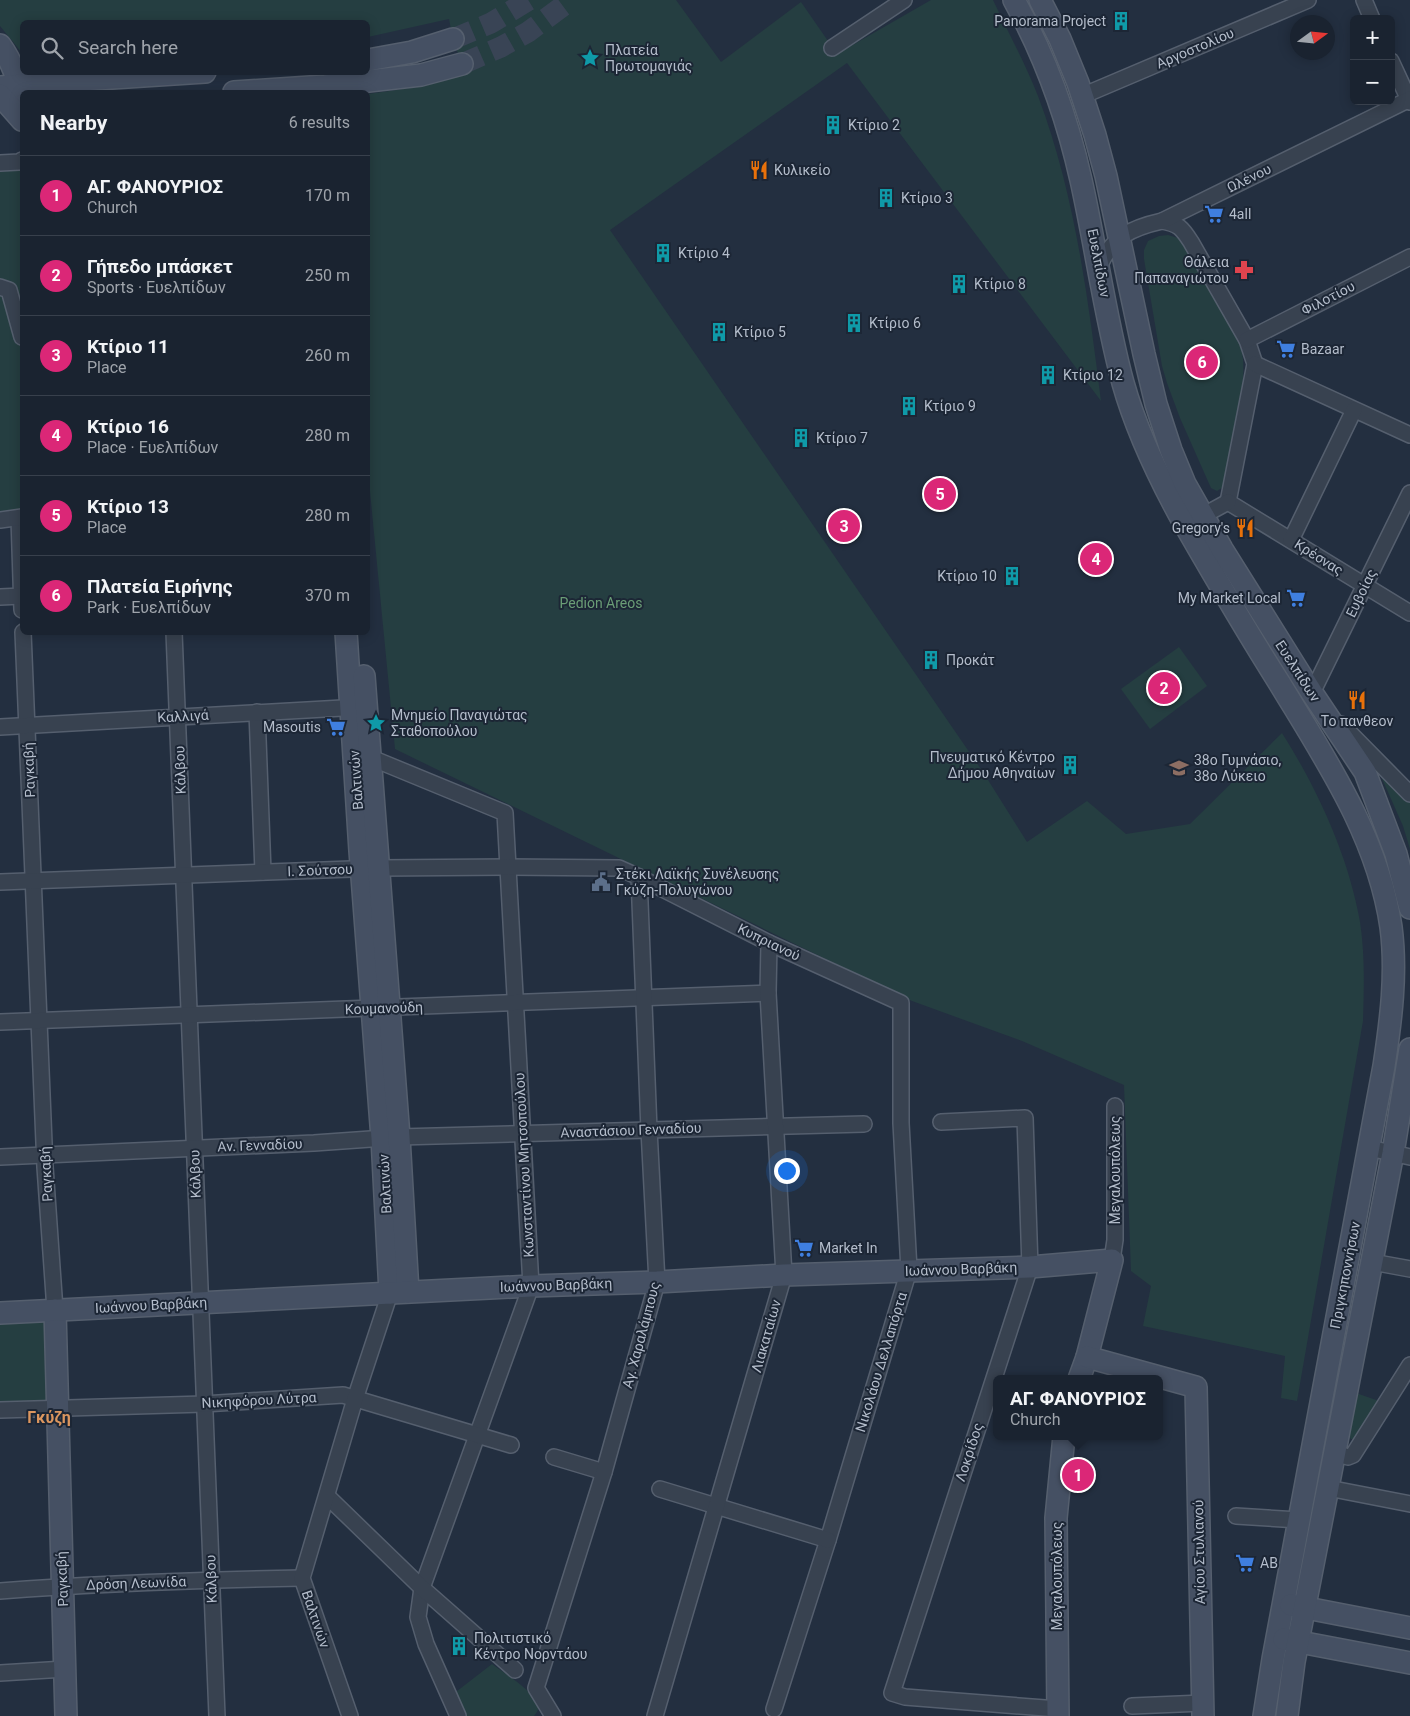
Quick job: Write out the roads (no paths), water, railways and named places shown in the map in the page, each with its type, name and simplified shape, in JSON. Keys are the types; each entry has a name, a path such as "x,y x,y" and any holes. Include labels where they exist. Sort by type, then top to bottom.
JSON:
{"street":[{"path":"832,48 904,0"},
{"name":"Ευελπίδων","path":"1014,0 1042,58 1065,118 1081,178 1116,352 1132,411 1151,459 1365,772 1388,828 1410,908"},
{"name":"Ευελπίδων","path":"1040,0 1060,38 1082,96 1100,154 1144,354 1163,427 1194,520 1339,781 1365,835"},
{"name":"Αργοστολίου","path":"1082,96 1308,0"},
{"path":"1364,0 1370,15"},
{"path":"370,60 412,52 454,39"},
{"path":"0,45 13,63 20,90"},
{"path":"264,90 325,86 421,75 462,64"},
{"path":"1395,68 1410,100"},
{"path":"29,90 66,81 159,75"},
{"path":"0,95 20,118"},
{"name":"Ωλένου","path":"1100,267 1110,247 1119,238 1145,225 1162,222 1410,100"},
{"path":"0,163 20,161"},
{"path":"1162,222 1176,224 1183,230 1247,340 1255,364 1228,502 1194,520"},
{"name":"Φιλοτίου","path":"1247,340 1410,257"},
{"path":"0,287 9,290 20,330"},
{"path":"1255,364 1410,435"},
{"path":"1291,540 1354,410"},
{"name":"Ευβοίας","path":"1312,694 1410,493"},
{"name":"Κρέσνας","path":"1228,502 1410,613"},
{"path":"0,520 20,518"},
{"path":"0,597 20,596"},
{"name":"Ραγκαβή","path":"23,635 45,1155 55,1310 66,1716"},
{"name":"Κάλβου","path":"174,635 217,1716"},
{"name":"Βαλτινών","path":"346,635 358,707 369,757 371,868"},
{"name":"Βαλτινών","path":"350,1716 302,1578 355,1399 399,1293 391,1137 358,707 360,635"},
{"path":"1312,694 1410,794"},
{"name":"Καλλιγά","path":"0,726 358,707"},
{"path":"257,712 263,872"},
{"name":"Κωνσταντίνου Μητσοπούλου","path":"369,757 505,813 531,1286 422,1588 418,1617 426,1644 458,1716"},
{"name":"Πριγκηποννήσων","path":"1264,1716 1283,1603 1370,1148 1388,1038 1394,966 1391,925 1386,902 1365,835"},
{"name":"Ι. Σούτσου","path":"0,882 371,868 618,868 639,877"},
{"name":"Κυπριανού","path":"639,877 769,943 901,1003"},
{"name":"Αγ. Χαραλάμπους","path":"552,1716 536,1688 604,1472 657,1282 639,877"},
{"name":"Λιακαταίων","path":"655,1716 784,1275 768,993 769,943"},
{"name":"Κουμανούδη","path":"0,1022 768,993"},
{"name":"Νικολάου Δελλαπόρτα","path":"774,1709 828,1540 909,1270 901,1123 901,1003"},
{"name":"Πριγκηποννήσων","path":"1287,1716 1298,1642 1372,1262 1401,1155 1410,1049"},
{"name":"Μεγαλουπόλεως","path":"1080,1375 1112,1260 1115,1240 1115,1106"},
{"name":"Λοκρίδος","path":"941,1122 1024,1118 1030,1266 995,1375"},
{"name":"Αναστάσιου Γενναδίου","path":"391,1137 864,1124"},
{"name":"Αν. Γενναδίου","path":"0,1157 314,1143 391,1137"},
{"path":"1370,1148 1401,1155"},
{"name":"Ιωάννου Βαρβάκη","path":"0,1313 531,1286 1030,1266 1112,1260"},
{"path":"1372,1262 1410,1269"},
{"name":"Αγίου Στυλιανού","path":"1086,1357 1152,1375"},
{"path":"1335,1453 1348,1457 1353,1455 1410,1365"},
{"name":"Αγίου Στυλιανού","path":"1163,1378 1196,1387 1203,1710"},
{"name":"Λοκρίδος","path":"993,1380 892,1693 905,1696 1058,1712"},
{"name":"Νικηφόρου Λύτρα","path":"0,1410 204,1404 343,1395 511,1445"},
{"name":"Μεγαλουπόλεως","path":"1058,1712 1056,1518 1064,1440"},
{"path":"554,1457 604,1472"},
{"path":"1328,1488 1410,1504"},
{"path":"660,1489 828,1540"},
{"path":"327,1496 422,1588 515,1670"},
{"path":"1236,1516 1299,1520"},
{"name":"Δρόση Λεωνίδα","path":"0,1591 63,1586 302,1578"},
{"path":"1283,1603 1410,1628"},
{"path":"1277,1638 1410,1664"},
{"path":"0,1672 65,1669"},
{"path":"1132,1706 1203,1710"}],"tunnel":[{"path":"453,39 491,23 529,0"},
{"path":"462,64 501,47 528,32 571,0"}],"place":[{"name":"Panorama Project","path":"1121,21"},
{"name":"Πλατεία Πρωτομαγιάς","path":"590,58"},
{"name":"Κτίριο 2","path":"833,125"},
{"name":"Κυλικείο","path":"759,170"},
{"name":"Κτίριο 3","path":"886,198"},
{"name":"4all","path":"1214,214"},
{"name":"Κτίριο 4","path":"663,253"},
{"name":"Θάλεια Παπαναγιώτου","path":"1244,270"},
{"name":"Κτίριο 8","path":"959,284"},
{"name":"Κτίριο 6","path":"854,323"},
{"name":"Κτίριο 5","path":"719,332"},
{"name":"Bazaar","path":"1286,349"},
{"name":"Πλατεία Ειρήνης","path":"1202,362"},
{"name":"Κτίριο 12","path":"1048,375"},
{"name":"Κτίριο 9","path":"909,406"},
{"name":"Κτίριο 7","path":"801,438"},
{"name":"Κτίριο 13","path":"940,494"},
{"name":"Κτίριο 11","path":"844,526"},
{"name":"Gregory's","path":"1245,528"},
{"name":"Κτίριο 16","path":"1096,559"},
{"name":"Κτίριο 10","path":"1012,576"},
{"name":"My Market Local","path":"1296,598"},
{"name":"Προκάτ","path":"931,660"},
{"name":"Γήπεδο μπάσκετ","path":"1164,688"},
{"name":"Το πανθεον","path":"1357,700"},
{"name":"Μνημείο Παναγιώτας Σταθοπούλου","path":"376,723"},
{"name":"Masoutis","path":"336,727"},
{"name":"Πνευματικό Κέντρο Δήμου Αθηναίων","path":"1070,765"},
{"name":"38ο Γυμνάσιο, 38ο Λύκειο","path":"1179,768"},
{"name":"Στέκι Λαϊκής Συνέλευσης Γκύζη-Πολυγώνου","path":"601,882"},
{"name":"Market In","path":"804,1248"},
{"name":"ΑΓ. ΦΑΝΟΥΡΙΟΣ","path":"1078,1475"},
{"name":"ΑΒ","path":"1245,1563"},
{"name":"Πολιτιστικό Κέντρο Νορντάου","path":"459,1646"}],"district":[{"name":"Γκύζη","path":"49,1417"}],"park label":[{"name":"Pedion Areos","path":"601,603"}]}
